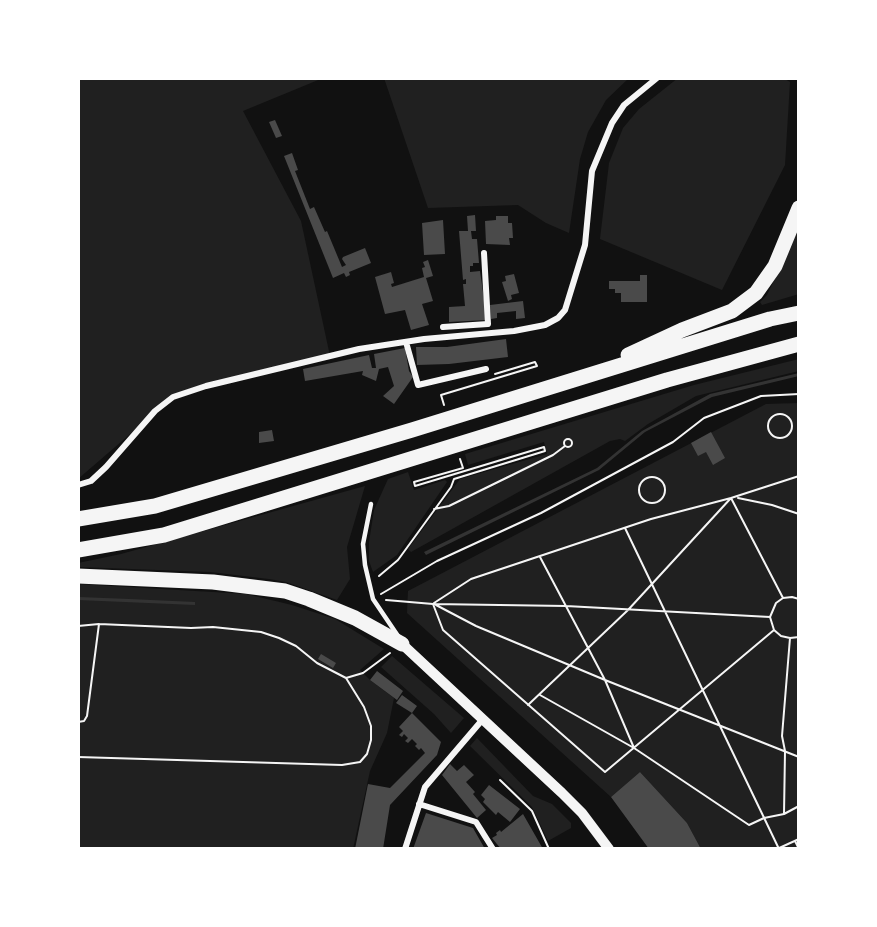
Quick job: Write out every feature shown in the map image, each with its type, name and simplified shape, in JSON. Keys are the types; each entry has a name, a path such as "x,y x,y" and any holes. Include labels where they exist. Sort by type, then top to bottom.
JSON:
{"highway":[{"path":"571,381 682,330 732,311 756,293 775,266 799,208"},
{"path":"78,519 155,506 770,319 799,313"},
{"path":"78,550 164,535 667,380 799,344"},
{"path":"78,576 213,582 285,591 355,618 402,644"}],"street":[{"path":"78,485 91,481 155,411 173,397 206,386 359,349 514,331 546,325 558,318 565,310 585,245 592,171 612,123 624,105 657,78"},
{"path":"443,327 488,324 484,254"},
{"path":"406,342 418,385 486,369"},
{"path":"402,644 562,793 582,813 609,849"},
{"path":"405,849 425,787 483,719"},
{"path":"420,804 476,822 493,849"}],"lane":[{"path":"371,504 363,544 365,565 374,599 402,644"}],"path":[{"path":"374,599 437,561 541,513 673,442 704,418 761,396 799,393"},
{"path":"777,414 785,415 792,425 790,433 783,438 774,437 769,431 770,419 777,414"},
{"path":"434,509 448,506 553,455 565,446"},
{"path":"433,604 471,579 651,519 736,497 799,476"},
{"path":"647,477 658,478 664,484 664,495 658,502 646,502 639,495 640,483 647,477"},
{"path":"370,583 398,560 451,487 454,479"},
{"path":"736,497 799,514"},
{"path":"528,705 628,610 731,498"},
{"path":"731,498 783,598"},
{"path":"625,528 778,849 799,838"},
{"path":"540,556 605,680 634,748"},
{"path":"799,598 783,598 776,603 770,617 774,630 781,636 790,638 799,636"},
{"path":"374,599 433,604 566,606 770,617"},
{"path":"433,604 476,626 679,711 799,757"},
{"path":"433,604 443,630 605,772 774,630"},
{"path":"78,722 84,721 87,716 99,624"},
{"path":"78,626 99,624 213,627 261,632 296,646 317,663 346,678 364,707 370,726 371,740 367,754 360,762 353,764 78,757"},
{"path":"784,814 785,751 782,736 790,638"},
{"path":"346,678 363,673 402,644"},
{"path":"540,695 634,748 749,825 764,818 784,814 799,806"},
{"path":"500,780 532,811 549,849"},
{"path":"795,841 798,849"}],"shaded area":[{"path":"78,78 323,78 243,111 301,221 330,356 173,397 78,479"},
{"path":"384,78 629,78 606,100 588,132 580,159 569,233 546,223 518,205 428,208"},
{"path":"678,78 783,78 790,82 785,165 722,290 600,239 609,163 623,128 639,109"},
{"path":"799,224 799,294 762,305 760,302 767,295"},
{"path":"799,359 799,371 696,396 648,424 625,441 620,439 610,441 411,552 408,549 460,479 547,454 544,442 468,465 465,454 694,385"},
{"path":"799,373 799,376 712,397 645,432 599,470 426,555 424,552 597,468 642,431 710,394"},
{"path":"799,403 799,849 701,849 687,823 640,772 611,797 407,613 408,591 766,404"},
{"path":"408,472 414,490 445,480 447,482 397,555 373,572 369,561 369,542 374,510 388,479"},
{"path":"365,486 347,547 350,579 337,600 286,582 269,579 210,572 78,567 78,563 121,554"},
{"path":"78,584 246,594 292,605 335,619 384,649 360,670 394,698 387,733 370,771 353,849 78,849"},
{"path":"78,597 195,602 195,605 78,600"},
{"path":"392,656 464,718 451,733 434,714 381,667"},
{"path":"477,738 533,796 552,804 571,823 571,828 548,841 532,807 470,746"}],"building":[{"path":"275,120 282,136 276,138 269,122"},
{"path":"292,153 298,170 295,171 310,209 314,207 342,267 346,265 343,257 365,248 371,263 349,272 350,275 346,277 344,273 333,278 284,156"},
{"path":"475,215 476,231 471,231 472,239 477,239 479,263 473,263 473,266 470,266 470,272 480,271 487,320 449,322 449,307 465,306 463,284 466,284 466,279 463,280 459,231 468,231 467,216"},
{"path":"496,216 508,216 508,223 512,223 513,238 509,238 510,245 486,244 485,221 496,220"},
{"path":"443,220 445,254 424,255 422,223"},
{"path":"428,260 433,276 426,278 433,301 422,304 429,325 411,330 405,310 385,314 375,277 391,272 394,283 391,284 392,287 424,277 423,262"},
{"path":"514,274 519,293 511,295 512,299 508,301 502,282 506,281 505,276"},
{"path":"640,275 647,275 647,302 621,302 621,293 615,293 615,289 609,289 609,281 640,281"},
{"path":"523,301 525,318 516,319 516,311 497,313 497,318 491,319 490,305"},
{"path":"506,339 508,357 449,364 417,365 416,347 447,347"},
{"path":"405,348 409,371 413,377 394,404 383,396 394,386 388,367 379,369 376,381 362,375 363,371 305,381 303,369 369,355 372,368 376,368 374,354"},
{"path":"272,430 274,441 259,443 259,432"},
{"path":"711,432 725,458 713,465 706,452 698,456 691,443"},
{"path":"321,654 336,663 333,668 318,659"},
{"path":"377,671 403,691 397,700 370,680"},
{"path":"402,695 417,706 412,713 396,703"},
{"path":"412,713 441,742 437,755 390,805 383,849 355,849 368,784 390,788 425,753 421,748 419,750 415,746 417,744 412,739 408,743 405,741 408,738 404,734 402,737 399,735 403,731 399,727"},
{"path":"450,764 457,771 464,765 474,775 466,782 486,810 477,818 442,775"},
{"path":"640,772 687,823 701,849 649,849 611,797"},
{"path":"489,785 520,809 510,822 498,812 496,815 483,802 485,799 481,795"},
{"path":"426,813 473,828 485,849 413,849"},
{"path":"523,814 543,849 501,849 492,838"}]}
